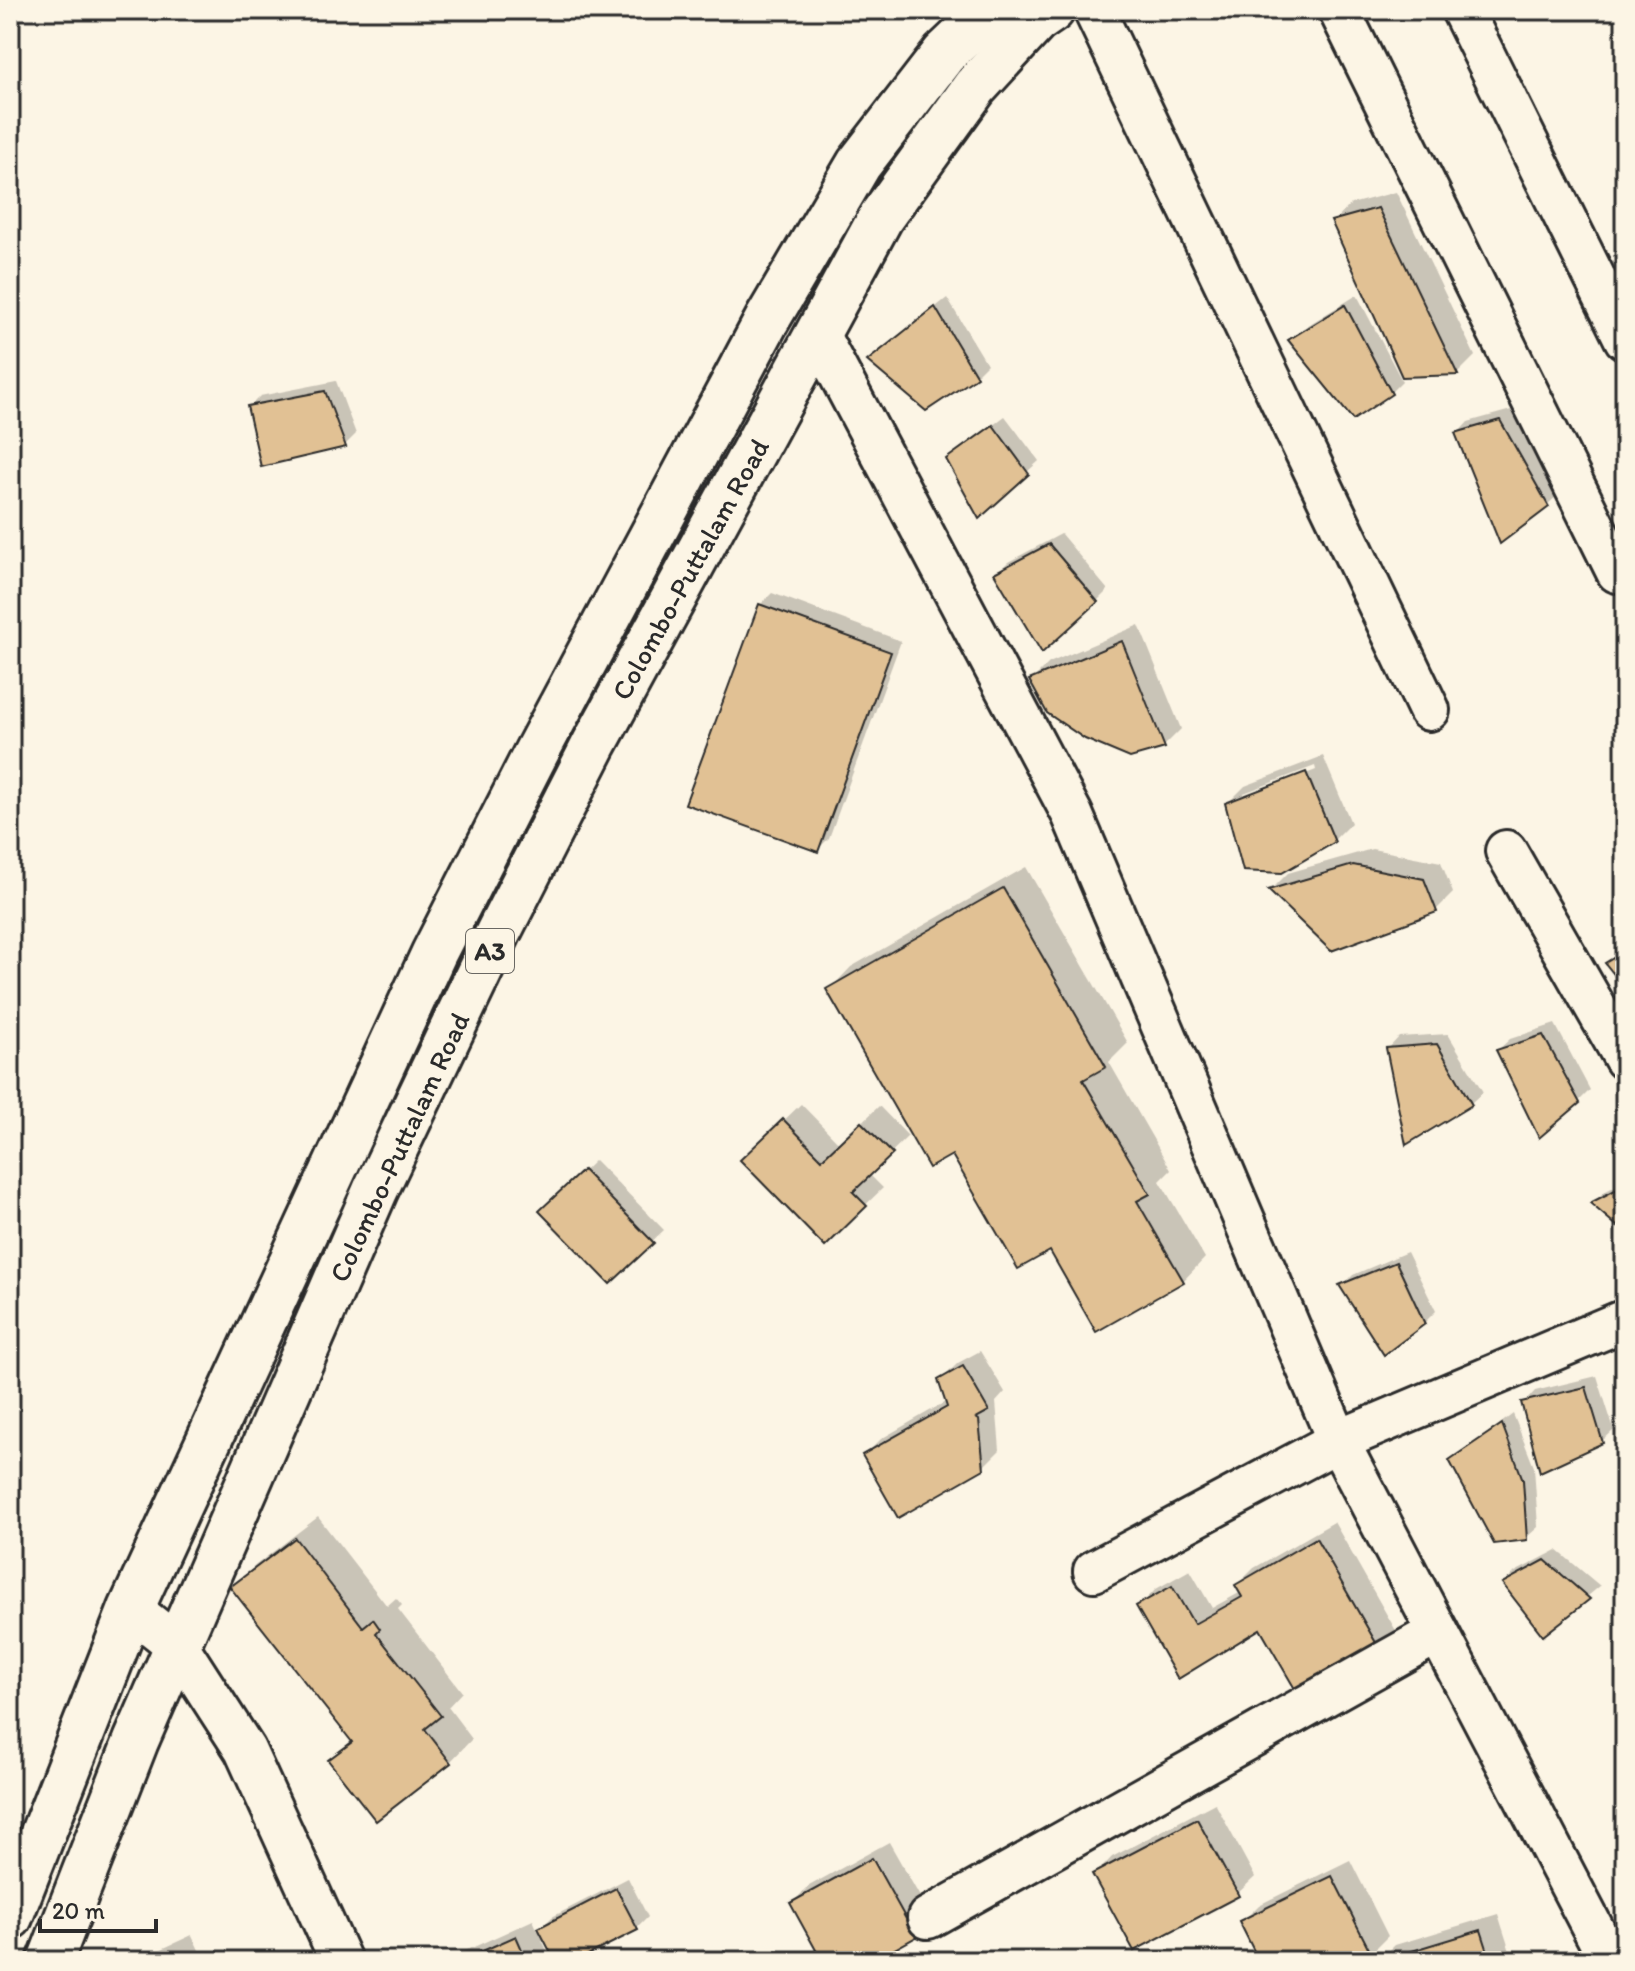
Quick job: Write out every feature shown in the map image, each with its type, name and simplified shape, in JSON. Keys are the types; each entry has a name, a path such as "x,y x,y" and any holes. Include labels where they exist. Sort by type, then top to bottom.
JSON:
{"highway":[{"name":"Colombo-Puttalam Road","path":"10,1917 131,1609 434,953 767,320 859,164 944,54 990,10"},
{"name":"Colombo-Puttalam Road","path":"50,1961 88,1857 375,1191 498,933 595,743 881,217 975,87 1049,11"}],"street":[{"path":"1094,10 1429,710"},
{"path":"1339,10 1617,572"},
{"path":"1462,10 1625,339"},
{"path":"818,334 1072,814 1338,1441 1610,1961"},
{"path":"1506,851 1625,1059"},
{"path":"1094,1571 1338,1441 1625,1320"},
{"path":"131,1609 178,1646 245,1750 341,1961"},
{"path":"928,1918 1437,1633"}],"building":[{"path":"1378,208 1458,375 1402,377 1331,221"},
{"path":"1345,305 1392,394 1353,420 1288,340"},
{"path":"935,307 977,377 926,411 867,361"},
{"path":"325,391 346,447 261,467 247,406"},
{"path":"1500,420 1549,507 1500,544 1455,433"},
{"path":"993,425 1029,474 979,519 946,459"},
{"path":"1049,544 1098,602 1042,653 994,573"},
{"path":"759,604 891,652 818,852 685,804"},
{"path":"1122,641 1165,748 1130,758 1085,739 1047,713 1029,680"},
{"path":"1306,772 1335,842 1282,873 1243,871 1225,803"},
{"path":"1353,865 1424,879 1437,912 1331,951 1268,890"},
{"path":"1003,888 1106,1067 1083,1080 1150,1194 1137,1201 1184,1282 1096,1332 1050,1251 1018,1269 952,1155 929,1168 826,989"},
{"path":"1625,951 1625,988 1605,963"},
{"path":"1543,1035 1580,1103 1539,1138 1496,1050"},
{"path":"1437,1044 1472,1105 1406,1145 1386,1048"},
{"path":"783,1119 822,1159 861,1122 893,1154 853,1192 867,1206 825,1247 740,1160"},
{"path":"583,1170 654,1243 610,1284 539,1211"},
{"path":"1625,1185 1625,1233 1590,1203"},
{"path":"1396,1262 1425,1324 1384,1355 1339,1285"},
{"path":"963,1366 989,1411 976,1418 979,1420 984,1469 898,1518 862,1455 947,1407 938,1380"},
{"path":"1586,1387 1603,1443 1540,1472 1521,1402"},
{"path":"1502,1424 1523,1480 1527,1540 1494,1544 1449,1460"},
{"path":"295,1538 363,1627 373,1619 380,1629 376,1633 441,1716 425,1729 451,1763 376,1821 328,1760 352,1742 230,1587"},
{"path":"1316,1538 1383,1655 1302,1701 1260,1629 1178,1679 1136,1606 1172,1586 1194,1624 1242,1597 1235,1585"},
{"path":"1545,1560 1590,1599 1543,1636 1502,1583"},
{"path":"1197,1819 1239,1896 1134,1951 1092,1874"},
{"path":"872,1858 916,1937 873,1961 822,1961 790,1903"},
{"path":"1332,1876 1372,1955 1360,1961 1259,1961 1239,1921"},
{"path":"616,1888 638,1930 576,1961 555,1961 538,1928"},
{"path":"1481,1930 1491,1961 1379,1961"},
{"path":"516,1936 527,1961 460,1961"}]}
